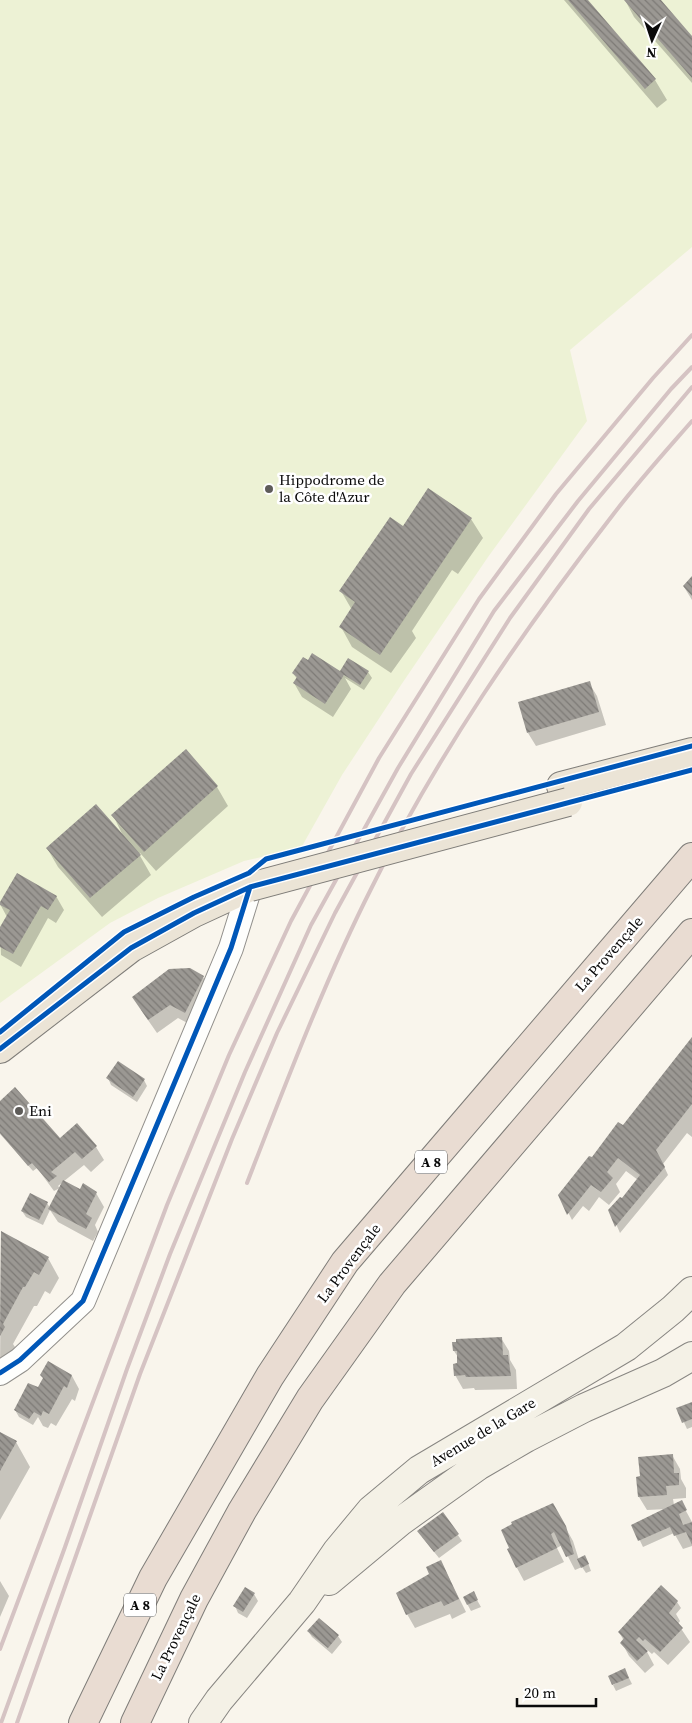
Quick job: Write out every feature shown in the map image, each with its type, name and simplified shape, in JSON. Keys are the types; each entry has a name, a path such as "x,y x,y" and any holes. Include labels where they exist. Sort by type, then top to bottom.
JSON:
{"highway":[{"name":"La Provençale","path":"83,1723 153,1578 270,1376 346,1262 692,857"},
{"name":"La Provençale","path":"135,1723 194,1599 233,1527 310,1399 392,1284 692,933"}],"main road":[{"path":"0,1032 124,932 194,897 445,817 692,752"},
{"path":"0,1049 131,948 249,880 692,770"},
{"name":"Avenue de la Gare","path":"203,1723 219,1700 302,1602 337,1551 371,1510 419,1470 626,1347 692,1291"},
{"name":"Avenue de la Gare","path":"302,1602 401,1521 478,1466 526,1438 584,1408 663,1373 692,1356"}],"street":[{"path":"0,1373 20,1360 83,1301 231,948 249,880"}],"green space":[{"name":"Hippodrome de la Côte d'Azur","path":"0,0 692,0 692,247 570,350 587,421 488,557 401,685 342,775 301,848 244,861 158,898 110,923 0,1003"}],"building":[{"path":"568,0 588,0 656,79 645,89"},
{"path":"624,0 661,0 692,36 692,78"},
{"path":"428,488 472,518 380,655 339,627 355,602 339,591 390,517 403,526"},
{"path":"692,576 692,596 683,586"},
{"path":"312,653 340,671 348,658 369,671 360,685 344,675 325,704 293,683 297,677 292,673 303,657 308,660"},
{"path":"590,681 599,712 527,733 518,702"},
{"path":"186,749 218,786 144,852 111,815"},
{"path":"96,804 141,855 90,898 46,848"},
{"path":"17,873 57,896 48,910 41,906 13,954 0,947 0,927 10,910 0,905 0,902"},
{"path":"190,968 204,976 185,1013 170,1005 148,1020 132,997 169,969"},
{"path":"692,1037 692,1104 656,1150 665,1167 615,1227 608,1210 620,1197 622,1198 640,1175 618,1158 607,1172 613,1178 601,1192 591,1185 567,1215 558,1195 589,1156 592,1157 618,1122 623,1125"},
{"path":"118,1061 145,1079 133,1097 106,1078"},
{"path":"15,1087 60,1138 77,1123 97,1146 82,1159 75,1152 51,1172 57,1176 49,1182 32,1163 28,1166 0,1133 0,1101"},
{"path":"63,1180 80,1189 83,1183 97,1192 86,1214 92,1218 86,1229 48,1209"},
{"path":"30,1193 48,1202 39,1220 21,1211"},
{"path":"1,1231 49,1257 39,1275 34,1272 25,1287 23,1287 3,1324 5,1327 0,1336"},
{"path":"502,1337 503,1355 508,1355 511,1376 454,1376 453,1364 457,1363 457,1351 453,1351 452,1342 456,1342 456,1339"},
{"path":"48,1361 72,1375 67,1388 64,1386 49,1414 43,1411 41,1416 34,1412 29,1419 14,1410 28,1383 38,1387 43,1378 40,1375"},
{"path":"692,1402 692,1419 682,1423 676,1408"},
{"path":"0,1432 17,1441 0,1471"},
{"path":"673,1454 674,1473 679,1473 679,1485 666,1486 667,1495 638,1497 636,1477 640,1476 638,1457"},
{"path":"682,1500 687,1510 679,1514 683,1525 692,1522 692,1545 686,1532 674,1536 670,1527 638,1541 631,1525"},
{"path":"553,1503 566,1526 574,1554 566,1557 554,1532 551,1534 557,1548 516,1568 501,1530 512,1524 511,1522"},
{"path":"443,1512 459,1534 434,1552 417,1531"},
{"path":"585,1555 589,1564 581,1568 577,1559"},
{"path":"441,1560 459,1599 444,1606 441,1601 406,1615 396,1593 429,1574 426,1567"},
{"path":"661,1585 678,1601 669,1613 683,1628 660,1652 645,1639 643,1641 639,1637 636,1640 648,1651 637,1661 620,1643 624,1638 618,1632"},
{"path":"245,1587 255,1593 243,1612 233,1606"},
{"path":"474,1591 478,1600 467,1605 463,1597"},
{"path":"319,1618 339,1635 328,1648 307,1631"},
{"path":"625,1668 629,1678 612,1685 608,1676"}],"railway":[{"path":"0,1649 167,1205 229,1055 291,921 379,758 479,599 556,494 653,378 692,335"},
{"path":"1,1723 170,1254 245,1072 311,925 398,768 494,611 578,501 671,389 692,367"},
{"path":"17,1723 140,1374 232,1139 277,1033 335,913 411,774 510,618 589,509 692,387"},
{"path":"247,1183 306,1033 354,923 397,838 424,790 483,696 546,604 622,504 692,421"}],"cycle path":[{"path":"0,1032 124,932 194,897 249,873 266,859 692,746"},
{"path":"0,1049 131,948 194,913 250,887 692,770"},
{"path":"0,1373 20,1360 83,1301 231,948 250,887"}],"place":[{"name":"Hippodrome de la Côte d'Azur","path":"269,489"},
{"name":"Eni","path":"19,1111"}]}
